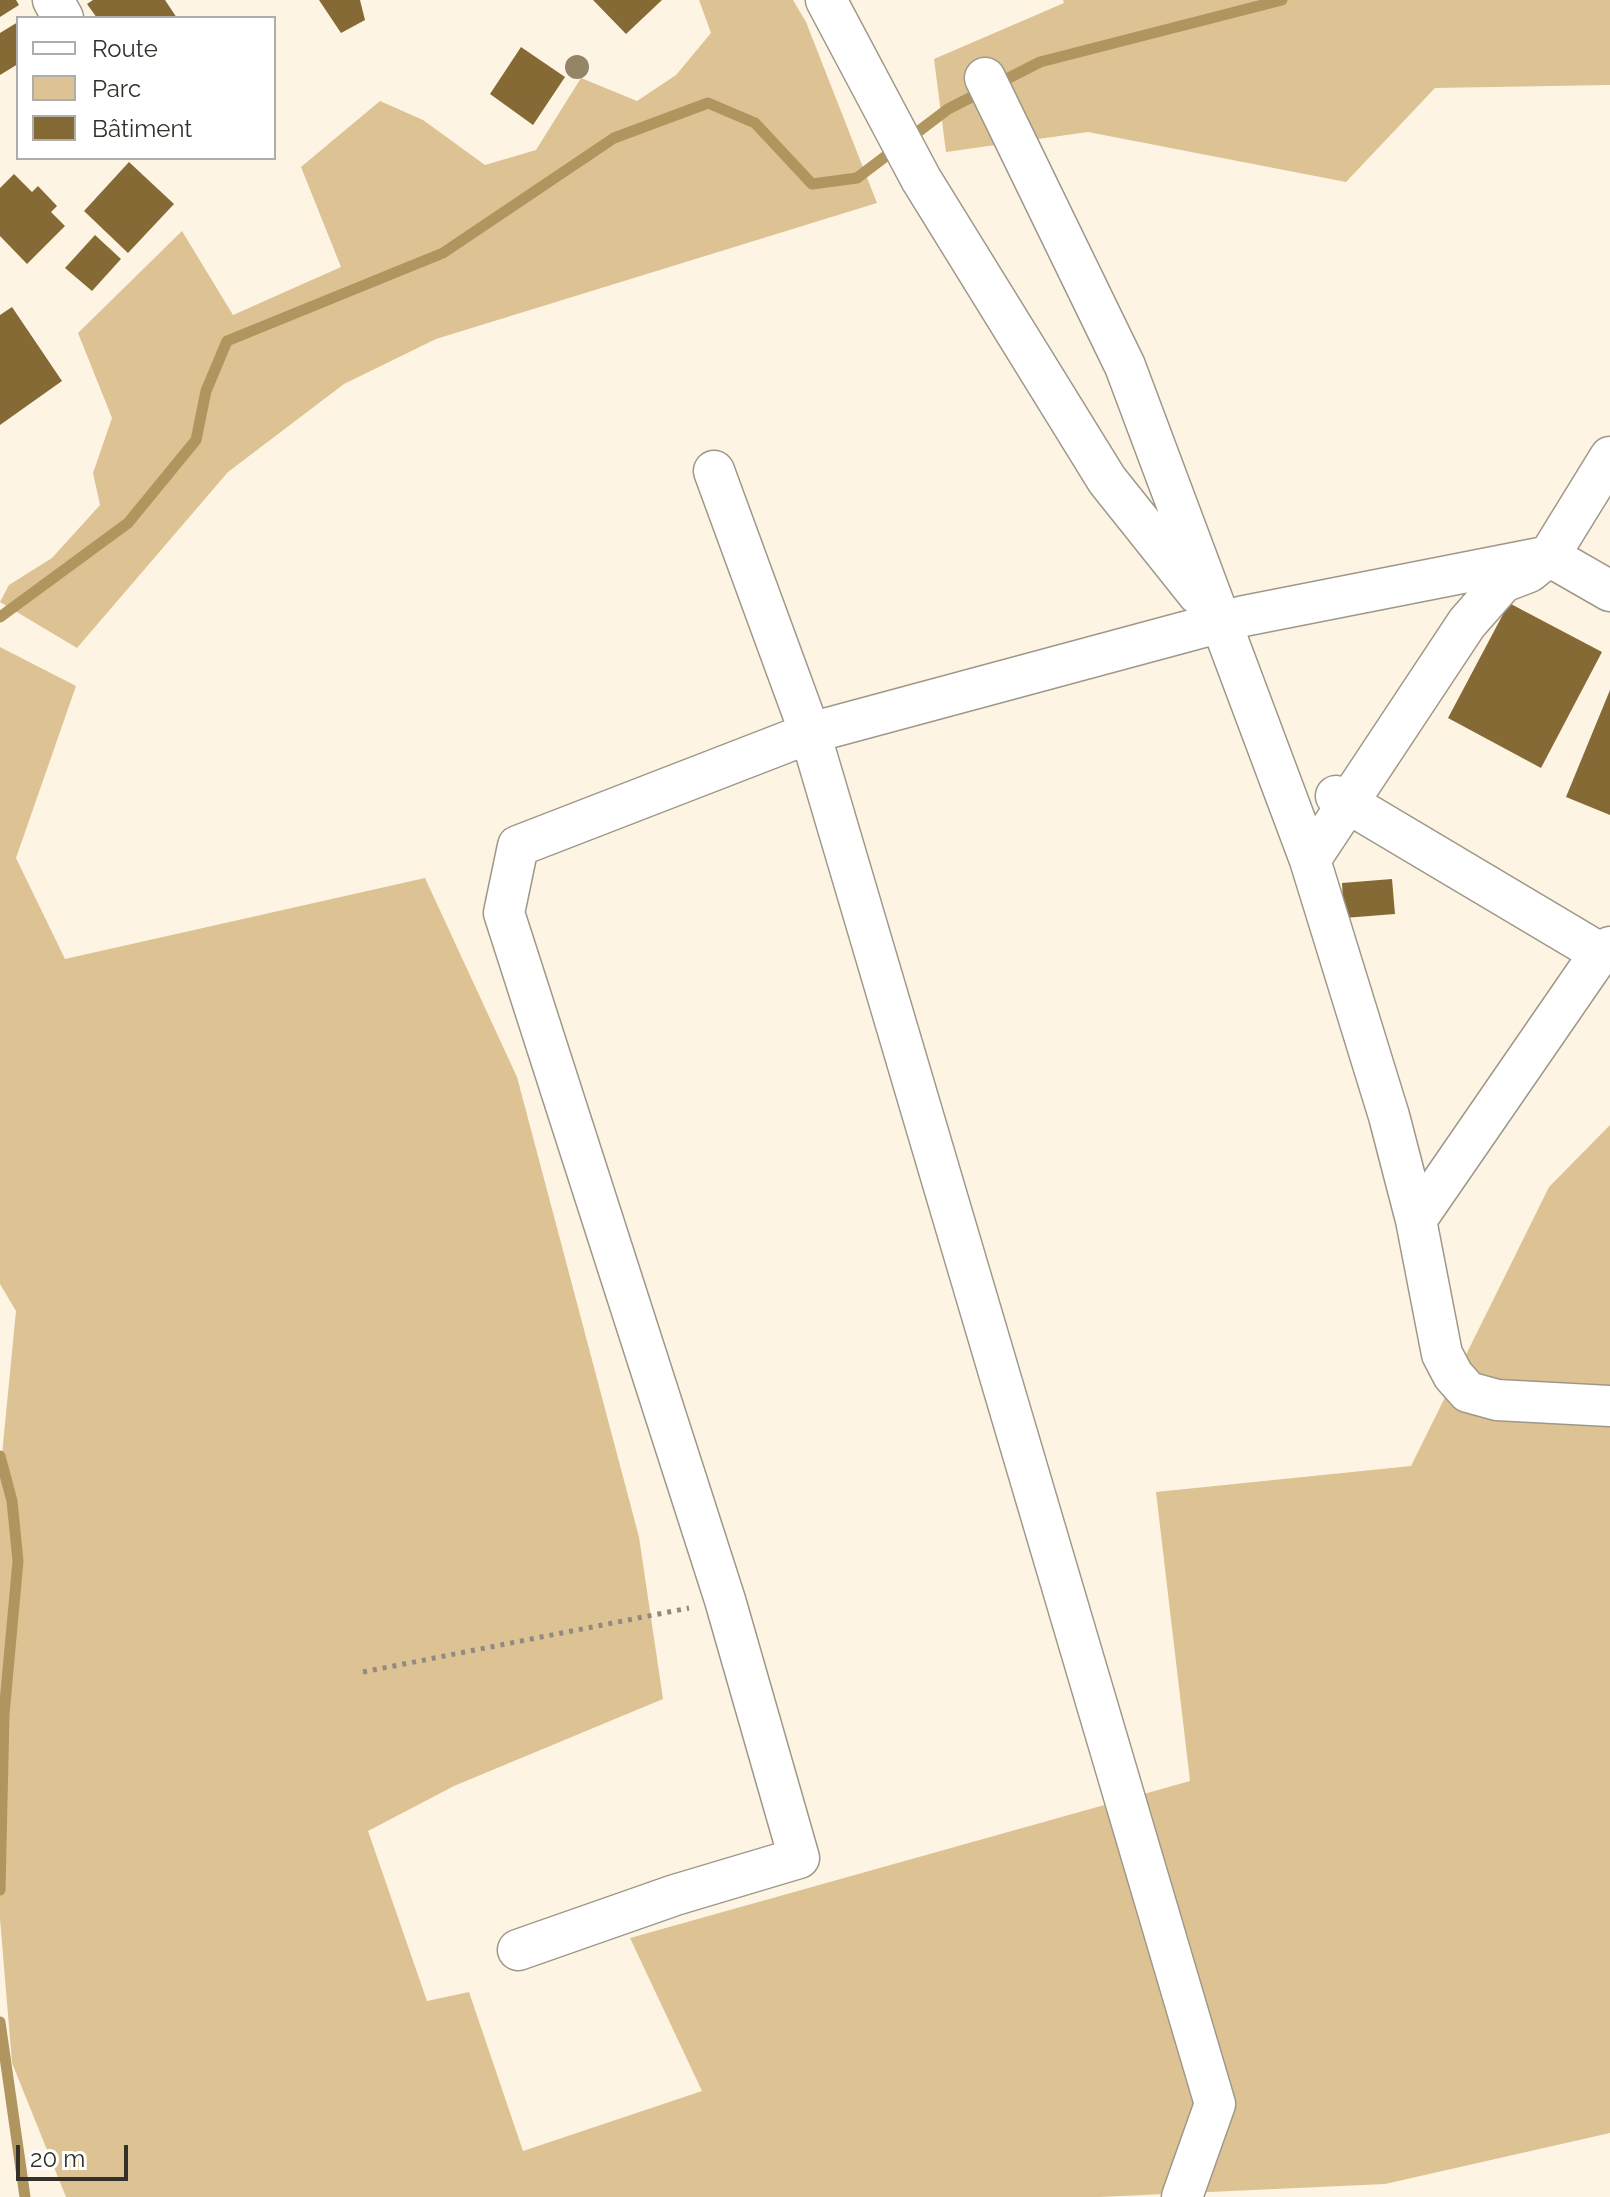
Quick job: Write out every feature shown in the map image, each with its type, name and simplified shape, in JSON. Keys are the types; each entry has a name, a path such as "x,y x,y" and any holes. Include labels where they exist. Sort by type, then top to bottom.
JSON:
{"street":[{"path":"826,0 921,179 1107,480 1221,623"},
{"path":"985,78 1125,366 1310,860 1372,1054 1416,1220 1442,1354 1453,1375 1468,1392 1497,1400 1610,1406"},
{"path":"1310,860 1342,799 1467,623 1503,582 1529,572 1549,556 1610,457"},
{"path":"714,471 810,733 1215,2104 1182,2197"},
{"path":"518,1950 675,1895 799,1858 725,1600 504,913 518,846 810,733 1221,623 1549,556 1610,591"},
{"path":"1342,799 1605,950 1416,1220"}],"path":[{"path":"363,1672 725,1600"}],"green space":[{"path":"699,0 793,0 806,22 877,203 436,339 344,384 228,472 77,648 0,602 9,585 52,558 100,505 93,473 112,418 78,333 182,231 233,315 341,267 301,167 380,101 423,120 485,165 536,150 581,78 637,101 676,75 711,33"},
{"path":"1063,0 1610,0 1610,85 1435,88 1346,182 1088,132 946,152 934,59 1064,3"},
{"path":"0,647 76,686 16,858 65,959 425,878 517,1077 639,1537 663,1699 454,1786 368,1831 427,2001 469,1992 523,2151 702,2091 630,1938 1190,1781 1156,1492 1411,1466 1549,1187 1610,1125 1610,2133 1385,2184 1099,2197 66,2197 12,2063 0,1919 0,1475 16,1311 0,1284"}],"building":[{"path":"0,0 16,0 19,5 0,17"},
{"path":"93,0 165,0 176,16 96,16 87,4"},
{"path":"319,0 360,0 365,20 341,33"},
{"path":"593,0 662,0 626,34"},
{"path":"16,23 16,65 0,75 0,33"},
{"path":"521,47 565,77 533,125 490,94"},
{"path":"129,162 174,204 128,253 84,211"},
{"path":"14,174 32,192 38,186 57,206 51,212 65,226 27,264 0,236 0,188"},
{"path":"95,235 121,259 92,291 65,268"},
{"path":"12,307 62,381 0,425 0,315"},
{"path":"1509,603 1602,652 1541,768 1448,718"},
{"path":"1610,690 1610,815 1566,797"},
{"path":"1392,879 1395,914 1344,918 1342,883"}],"waterway":[{"path":"0,617 128,523 196,440 206,391 227,341 443,253 614,138 708,103 755,123 812,184 857,178 948,109 1040,62 1282,0"},
{"path":"0,1456 12,1501 18,1561 4,1714 0,1890"},
{"path":"0,2022 25,2197"}]}
